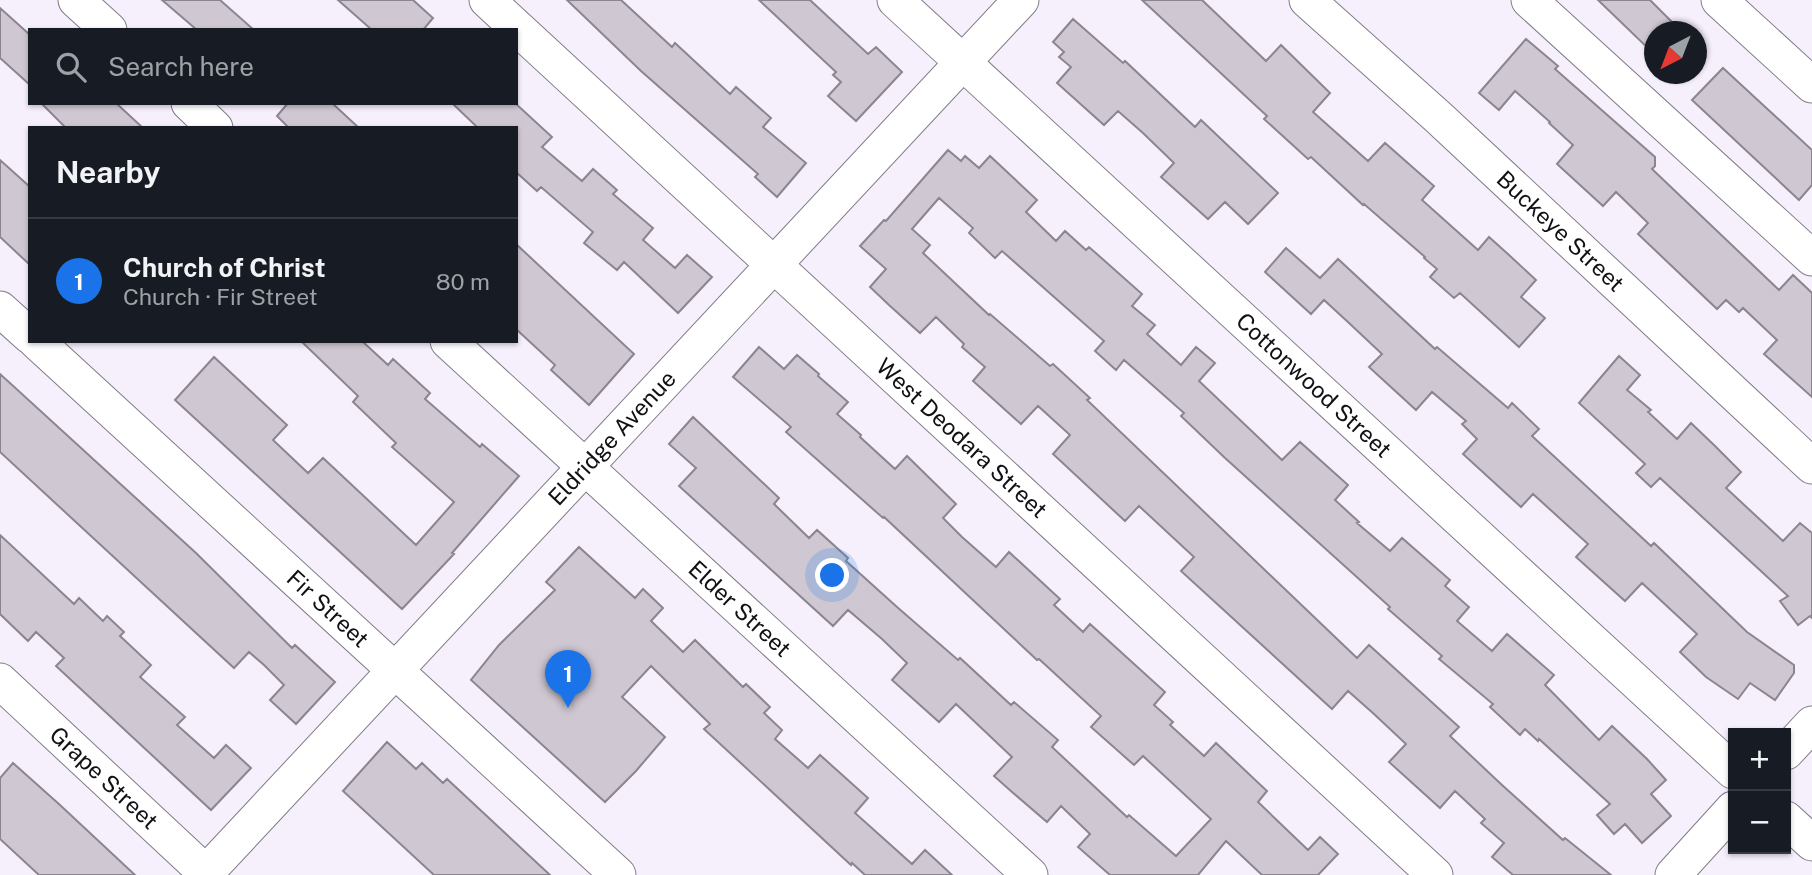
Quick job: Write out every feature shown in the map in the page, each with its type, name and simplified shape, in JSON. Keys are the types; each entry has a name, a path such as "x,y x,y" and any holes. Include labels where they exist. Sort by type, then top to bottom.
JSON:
{"street":[{"path":"76,0 107,28"},
{"name":"West Deodara Street","path":"487,0 517,28"},
{"name":"Cottonwood Street","path":"895,0 1728,766"},
{"name":"Eldridge Avenue","path":"205,874 1021,0"},
{"name":"Buckeye Street","path":"1307,0 1438,117 1812,466"},
{"path":"1529,0 1812,258"},
{"path":"1719,0 1812,85"},
{"name":"West Deodara Street","path":"518,29 1435,875"},
{"path":"191,105 213,126"},
{"path":"0,309 28,334"},
{"name":"Fir Street","path":"38,343 618,875"},
{"name":"Elder Street","path":"450,343 1030,875"},
{"name":"Grape Street","path":"0,681 205,874"},
{"path":"1791,747 1812,724"},
{"path":"1673,875 1728,814"},
{"path":"1791,824 1812,843"}],"building":[{"path":"162,0 220,0 252,28 195,28"},
{"path":"338,0 413,0 433,18 425,28 370,28"},
{"path":"567,0 621,0 672,47 675,43 730,94 736,87 771,118 763,127 806,163 777,197 755,177 758,174 641,71"},
{"path":"759,0 810,0 868,54 876,47 902,72 856,121 828,96 841,82 833,75 836,72"},
{"path":"1142,0 1202,0 1266,61 1281,45 1330,93 1313,112 1368,161 1385,143 1434,186 1422,200 1478,250 1489,237 1536,280 1521,297 1545,318 1519,347 1460,293 1454,298 1430,277 1437,269 1425,257 1311,157 1308,159 1264,119 1267,116"},
{"path":"1598,0 1650,0 1671,21 1644,21 1644,44"},
{"path":"0,8 28,33 28,83 0,58"},
{"path":"1073,19 1123,63 1125,61 1195,127 1201,120 1278,193 1248,224 1225,202 1208,219 1161,177 1174,163 1143,133 1118,111 1104,125 1057,83 1071,67 1059,57 1064,52 1053,42"},
{"path":"1526,39 1558,66 1555,69 1655,157 1655,166 1652,169 1779,290 1793,275 1812,293 1812,397 1764,354 1777,340 1743,308 1739,312 1726,300 1717,309 1638,234 1648,223 1616,192 1603,206 1557,164 1573,145 1550,122 1515,91 1499,110 1479,93"},
{"path":"1723,68 1812,150 1812,185 1799,200 1692,100"},
{"path":"43,105 118,105 141,126 64,126"},
{"path":"286,105 334,105 357,126 287,126 277,116"},
{"path":"454,105 517,105 552,137 542,147 582,181 593,169 617,190 613,194 653,228 643,240 675,268 687,255 712,277 678,313 624,262 617,270 584,243 593,232 541,187 537,191 518,174 518,126 476,126"},
{"path":"948,150 961,161 965,156 979,168 990,156 1037,200 1026,212 1056,241 1065,231 1086,250 1089,247 1142,294 1132,306 1155,325 1147,334 1181,365 1196,347 1215,363 1199,381 1282,460 1300,442 1348,485 1335,500 1359,522 1357,523 1390,551 1402,538 1450,580 1445,586 1469,607 1457,621 1492,651 1507,634 1554,675 1545,685 1599,740 1612,726 1666,780 1651,794 1671,816 1642,843 1625,824 1614,834 1597,815 1610,804 1539,739 1538,741 1525,729 1520,735 1490,707 1493,704 1439,659 1442,656 1388,609 1390,607 1181,416 1184,413 1124,360 1116,370 1095,351 1104,341 1002,251 995,258 969,233 973,228 939,198 912,229 930,245 923,253 989,315 1050,366 1053,364 1090,398 1087,400 1357,658 1369,645 1459,727 1450,736 1563,840 1565,838 1611,875 1513,875 1492,857 1504,843 1481,823 1485,819 1455,791 1440,808 1389,762 1406,744 1374,714 1348,691 1332,709 1181,571 1194,557 1139,506 1125,521 1053,454 1070,435 1038,406 1021,424 973,381 985,367 962,347 964,344 936,317 920,333 889,305 870,287 886,269 860,246 884,220 886,221"},
{"path":"0,160 28,185 28,263 0,237"},
{"path":"518,246 634,354 589,405 551,370 555,365 518,331"},
{"path":"1286,248 1320,278 1338,259 1435,349 1437,347 1508,408 1512,403 1539,429 1532,436 1651,546 1654,543 1747,632 1794,665 1794,673 1775,700 1750,683 1738,699 1706,677 1680,652 1697,634 1642,583 1625,601 1576,557 1588,544 1533,494 1521,507 1463,454 1477,439 1462,424 1466,421 1432,392 1416,410 1369,367 1382,354 1324,300 1311,314 1265,272"},
{"path":"303,343 364,343 388,365 393,359 430,393 425,399 480,447 482,444 519,476 452,553 454,554 402,609 175,400 214,357 287,425 273,440 308,473 323,458 416,545 454,502 392,447 396,443 353,402 358,396"},
{"path":"759,347 784,369 797,355 819,374 818,376 848,402 837,414 861,435 860,437 895,469 907,456 956,504 943,518 962,537 996,567 1009,552 1060,599 1054,605 1083,632 1090,624 1165,692 1154,705 1173,722 1170,725 1204,756 1216,743 1267,791 1258,802 1308,850 1320,837 1338,854 1318,875 1262,875 1226,841 1198,875 1110,875 1078,847 1090,834 1061,806 1047,822 1012,792 994,776 1012,757 956,704 939,722 892,680 907,663 882,639 848,610 833,626 679,486 696,468 669,444 693,417 779,498 774,504 809,538 817,530 848,558 846,561 897,607 958,660 960,658 1011,705 1014,702 1058,740 1052,747 1127,817 1129,815 1176,856 1211,819 1143,756 1134,765 1091,727 1101,716 884,517 786,432 791,427 733,377"},
{"path":"1619,356 1640,375 1627,390 1651,410 1648,412 1677,439 1691,423 1715,446 1741,472 1726,488 1783,541 1800,523 1812,533 1812,618 1810,616 1798,625 1780,601 1788,596 1660,478 1651,487 1636,473 1645,464 1579,403"},
{"path":"0,374 196,553 292,648 295,645 335,682 296,724 270,700 284,685 264,665 249,652 234,668 0,452"},
{"path":"0,535 74,604 79,598 103,621 107,616 124,632 120,636 151,665 140,677 185,717 177,725 214,758 226,745 251,768 211,810 56,666 64,658 36,632 28,641 0,614"},
{"path":"579,547 635,598 643,589 663,608 651,621 683,652 695,640 743,687 746,684 770,707 764,713 782,730 775,739 808,768 820,755 868,798 855,813 912,864 925,850 952,875 865,875 704,729 710,724 651,666 622,697 665,737 605,802 471,680 499,645 555,590 546,582"},
{"path":"387,742 416,769 422,763 443,783 447,779 550,875 434,875 343,791"},
{"path":"13,763 135,875 39,875 0,839 0,778"}],"place":[{"name":"Church of Christ","path":"568,708"}]}
